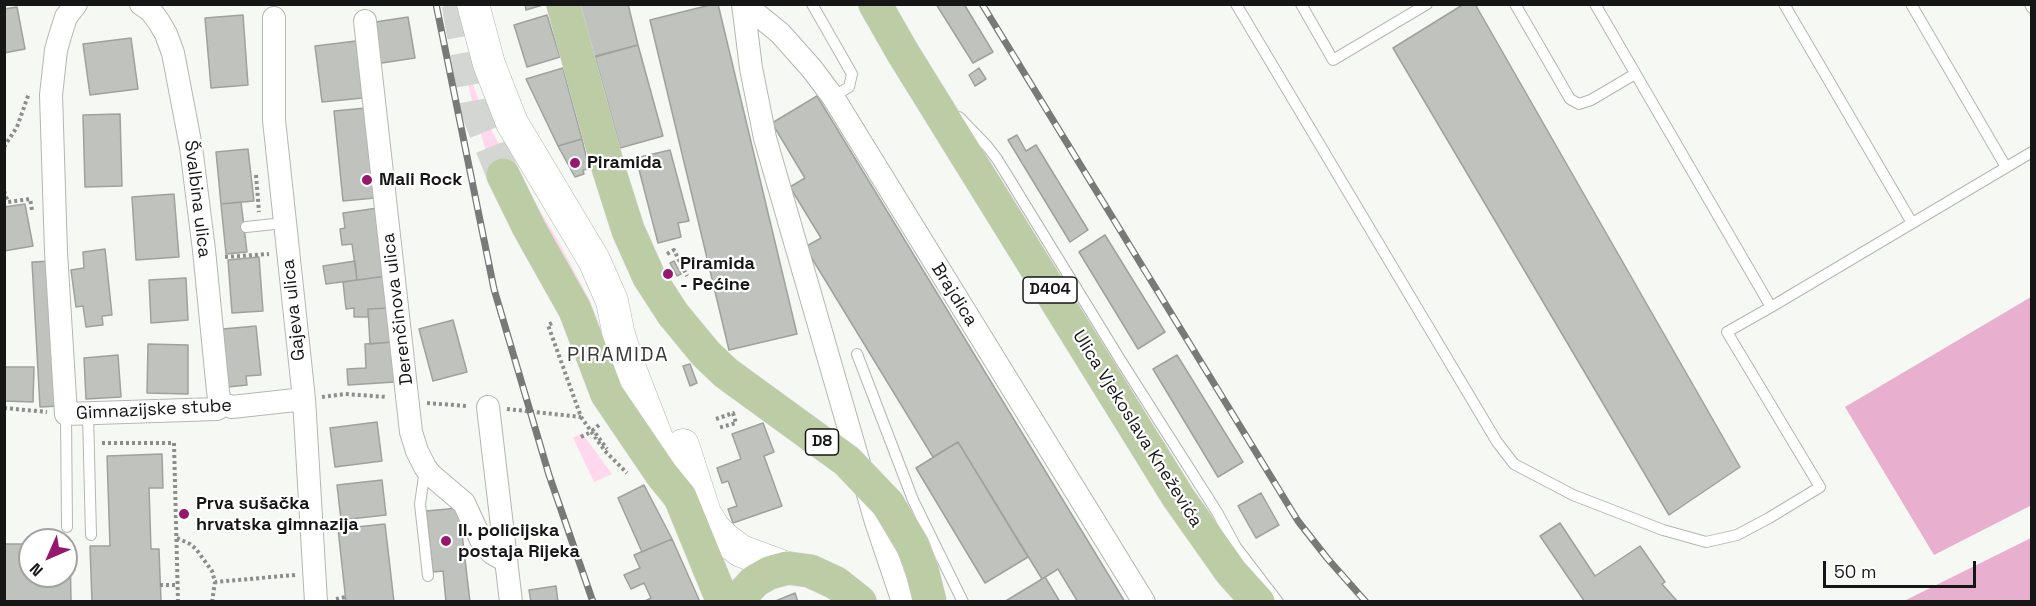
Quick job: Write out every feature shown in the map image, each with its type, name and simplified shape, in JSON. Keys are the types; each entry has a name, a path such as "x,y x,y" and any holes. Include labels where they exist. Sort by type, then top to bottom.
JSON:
{"main road":[{"path":"473,4 489,64 512,123 594,260 612,301 626,358 723,602"},
{"name":"D8","path":"563,4 608,167 641,262 673,314 706,354 726,373 847,461 881,496 913,546 930,602"},
{"name":"Ulica Vjekoslava Kneževića","path":"875,4 920,81 1178,497 1231,572 1258,602"},
{"path":"503,175 529,228 575,310 607,394 680,497"},
{"path":"612,301 644,348 677,429 705,513 714,528 741,551 787,568 810,572 836,583 860,602"},
{"path":"740,602 744,593 755,581 769,573 787,568"}],"street":[{"path":"66,414 56,252 51,94 56,50 66,17 76,4"},
{"name":"Švalbina ulica","path":"141,4 151,11 159,22 173,53 191,147 219,399 223,404"},
{"name":"Brajdica","path":"743,4 780,33 833,97 1144,602"},
{"name":"Brajdica","path":"743,4 751,68 765,138 876,522 903,602"},
{"name":"Gajeva ulica","path":"274,18 274,120 284,224 309,399 316,602"},
{"name":"Derenčinova ulica","path":"365,21 411,432 425,467 431,475 464,503 482,542 492,553 506,561"},
{"name":"Gimnazijske stube","path":"66,414 218,409 223,404 232,407 309,399"},
{"path":"488,407 511,602"}],"lane":[{"path":"812,4 852,74 849,87 833,97"},
{"path":"1236,4 1497,442 1514,464 1573,495 1663,530 1706,542 1737,535 1820,487 1727,332 2031,152"},
{"path":"1301,4 1334,60 1426,4"},
{"path":"1515,4 1570,99 1579,104 1591,100 1635,74"},
{"path":"1595,4 1771,307"},
{"path":"1784,4 1912,223"},
{"path":"1911,4 2006,167"},
{"path":"920,81 987,146 997,159 1217,512 1236,547 1278,602"},
{"path":"246,227 284,224"},
{"path":"856,354 914,500 963,602"},
{"path":"66,414 67,527"},
{"path":"88,414 91,535"},
{"path":"425,467 420,504 428,576"}],"path":[{"path":"256,174 260,225"},
{"path":"4,191 8,202 26,200"},
{"path":"664,256 674,250 687,276"},
{"path":"218,257 260,254"},
{"path":"548,325 581,417 607,449"},
{"path":"309,399 345,394 392,398"},
{"path":"420,401 488,407"},
{"name":"Gimnazijske stube","path":"4,408 66,414"},
{"path":"518,410 581,417"},
{"path":"716,419 733,413 736,423 718,428"},
{"path":"581,437 592,431"},
{"path":"592,431 605,451 623,469"},
{"path":"90,443 174,443 178,602"},
{"path":"177,538 190,543 212,571 215,582 212,602"},
{"path":"215,582 305,574"},
{"path":"160,585 178,585"}],"shaded area":[{"path":"465,61 483,113 513,169 493,176 473,107"},
{"path":"528,191 588,297 627,393"},
{"path":"2031,297 2031,507 1934,555 1845,407"},
{"path":"582,433 612,474 594,482 573,438"},
{"path":"2031,538 2031,601 1904,601"}],"building":[{"path":"525,4 546,4 526,10"},
{"path":"576,4 628,4 638,45 592,57"},
{"path":"718,4 797,334 729,350 650,20"},
{"path":"936,4 964,4 993,52 973,63"},
{"path":"1464,4 1475,4 1740,467 1669,515 1393,48"},
{"path":"17,7 25,49 4,53 4,9"},
{"path":"243,15 248,85 211,88 205,18"},
{"path":"547,15 560,57 527,67 514,25"},
{"path":"408,17 415,58 375,64 369,23"},
{"path":"131,38 138,89 90,95 83,44"},
{"path":"356,41 363,98 322,102 315,46"},
{"path":"638,45 663,136 620,148 595,57"},
{"path":"563,68 582,139 558,146 526,79"},
{"path":"979,68 986,79 975,86 969,75"},
{"path":"817,96 1125,602 1078,602 1058,569 1042,579 958,442 933,457 805,247 821,238 790,187 805,178 772,123"},
{"path":"366,108 375,198 343,201 334,111"},
{"path":"120,114 122,186 85,187 83,115"},
{"path":"1017,135 1026,151 1036,145 1088,230 1070,242 1008,140"},
{"path":"582,139 589,169 583,170 584,174 575,177 558,146"},
{"path":"248,149 254,201 221,204 216,152"},
{"path":"670,150 689,221 678,223 681,237 658,243 636,158"},
{"path":"174,194 179,257 136,260 132,197"},
{"path":"241,202 247,252 226,254 221,204"},
{"path":"25,204 33,246 4,251 4,207"},
{"path":"378,208 387,276 357,280 352,244 342,245 340,229 345,228 343,213"},
{"path":"1105,235 1165,332 1138,349 1079,252"},
{"path":"105,249 112,315 102,316 103,325 86,327 83,306 76,307 71,270 84,268 83,252"},
{"path":"259,257 263,311 232,313 228,260"},
{"path":"52,261 59,406 40,407 32,262"},
{"path":"355,261 357,280 326,284 323,266"},
{"path":"674,261 681,274 677,276 670,263"},
{"path":"387,276 391,308 368,309 368,317 354,317 354,308 346,309 343,282"},
{"path":"186,278 188,320 151,323 149,280"},
{"path":"391,308 393,342 370,344 368,309"},
{"path":"453,320 467,372 433,381 419,329"},
{"path":"256,326 261,375 246,376 247,385 228,387 223,329"},
{"path":"393,342 395,382 348,385 347,369 366,368 365,344"},
{"path":"148,344 188,345 188,394 147,393"},
{"path":"118,355 121,397 86,399 84,358"},
{"path":"1177,355 1243,462 1218,477 1153,369"},
{"path":"690,364 697,383 690,386 683,366"},
{"path":"4,367 34,367 33,402 4,401"},
{"path":"377,422 382,461 335,467 330,428"},
{"path":"763,423 774,452 764,456 782,506 733,523 728,509 737,506 728,481 722,483 717,468 741,459 732,434"},
{"path":"958,442 1028,557 985,583 916,468"},
{"path":"162,454 163,488 149,488 151,549 159,549 161,602 92,602 90,546 110,546 107,456"},
{"path":"382,480 386,515 341,520 337,485"},
{"path":"644,485 672,539 642,552 618,498"},
{"path":"1261,493 1279,525 1256,538 1238,506"},
{"name":"II. policijska postaja Rijeka","path":"459,508 470,602 446,602 443,571 433,572 426,511"},
{"path":"1560,523 1595,576 1640,546 1665,582 1662,584 1678,602 1585,602 1540,536"},
{"path":"385,524 394,602 346,602 338,529"},
{"path":"672,539 700,602 643,602 651,598 644,583 631,589 624,575 640,568 634,555"},
{"path":"4,544 18,544 18,588 71,588 71,602 4,602"},
{"path":"1045,577 1060,602 1004,602 1042,579"},
{"path":"556,586 558,602 531,602 529,590"},
{"path":"795,593 798,602 773,602"}],"tunnel":[{"path":"458,4 477,110 503,175"}],"railway":[{"path":"436,4 494,289 549,475 593,602"},
{"path":"982,4 1298,521 1366,602"}],"place":[{"name":"Piramida","path":"575,163"},
{"name":"Mali Rock","path":"367,180"},
{"name":"Piramida - Pećine","path":"668,274"},
{"name":"Prva sušačka hrvatska gimnazija","path":"184,514"},
{"name":"II. policijska postaja Rijeka","path":"446,541"}],"district":[{"name":"PIRAMIDA","path":"618,356"}]}
